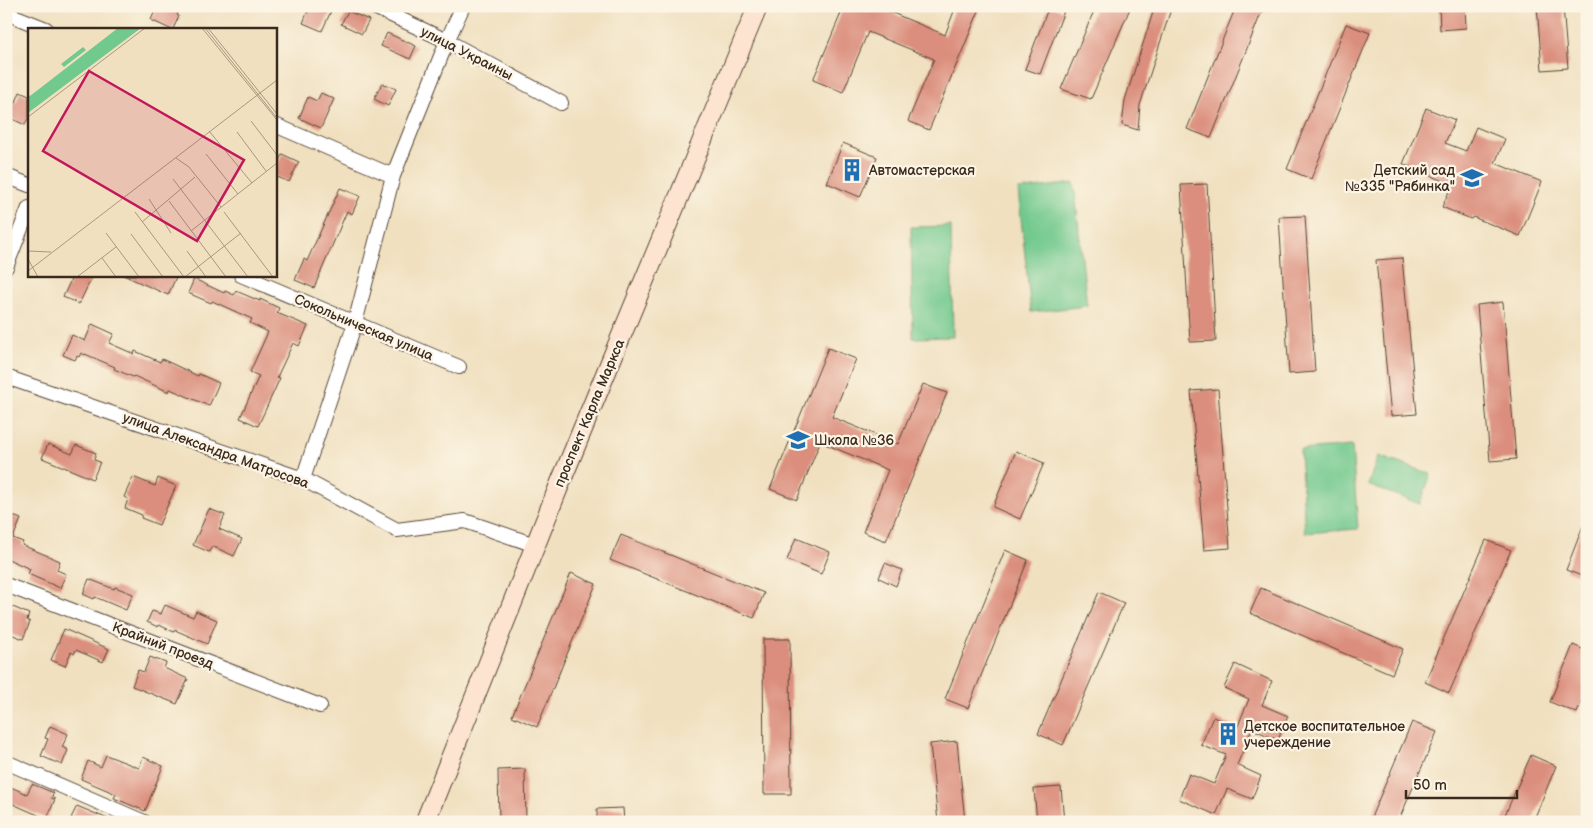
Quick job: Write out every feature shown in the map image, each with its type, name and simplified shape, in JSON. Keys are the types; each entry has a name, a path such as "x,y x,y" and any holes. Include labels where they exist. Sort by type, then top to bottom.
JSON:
{"street":[{"name":"улица Украины","path":"372,6 447,40 561,103"},
{"path":"303,479 355,323 393,176 447,40 463,6"},
{"name":"проспект Карла Маркса","path":"425,822 535,545 758,6"},
{"path":"6,13 44,28"},
{"path":"276,125 393,176"},
{"path":"6,176 28,185"},
{"path":"6,267 28,211"},
{"name":"Сокольническая улица","path":"243,276 459,367"},
{"name":"улица Александра Матросова","path":"6,377 303,479 396,530 465,521 535,545"},
{"name":"Крайний проезд","path":"6,585 320,706"},
{"path":"6,762 144,822"}],"green space":[{"path":"1074,183 1087,306 1031,312 1018,190"},
{"path":"951,226 953,337 913,338 911,227"},
{"path":"1352,446 1358,529 1305,533 1300,450"},
{"path":"1378,456 1431,474 1420,504 1368,485"}],"building":[{"path":"157,6 181,6 173,28 168,28 151,20"},
{"path":"310,6 320,6 331,11 322,31 303,23"},
{"path":"844,6 876,6 945,35 956,6 981,6 929,130 908,121 934,59 868,32 843,92 813,80"},
{"path":"1049,6 1064,11 1040,74 1025,69"},
{"path":"1096,6 1131,6 1091,99 1061,89"},
{"path":"1155,6 1172,6 1140,105 1138,130 1122,125 1125,100"},
{"path":"1236,6 1264,6 1211,138 1187,129"},
{"path":"1439,6 1465,6 1466,28 1440,30"},
{"path":"1537,6 1563,6 1568,68 1542,70"},
{"path":"348,11 369,20 362,34 341,24"},
{"path":"1346,24 1370,33 1311,179 1287,169"},
{"path":"387,33 416,46 410,59 381,46"},
{"path":"382,83 396,89 388,106 374,99"},
{"path":"20,92 28,96 28,118 25,125 6,116 6,98 16,102"},
{"path":"321,93 334,99 321,128 299,118 308,97 317,101"},
{"path":"1426,108 1455,120 1445,143 1466,151 1476,127 1505,139 1495,163 1542,182 1520,236 1442,207 1452,185 1403,164"},
{"name":"Автомастерская","path":"843,143 877,157 860,197 827,183"},
{"path":"282,154 299,162 289,182 276,176 276,168"},
{"path":"1207,184 1216,341 1190,342 1181,185"},
{"path":"340,188 360,196 352,214 347,211 314,288 295,280 304,259 307,261"},
{"path":"1305,216 1315,372 1289,374 1279,217"},
{"path":"1402,258 1417,414 1391,416 1376,260"},
{"path":"73,276 93,276 79,304 63,297"},
{"path":"125,276 177,276 168,295"},
{"path":"194,279 224,293 225,291 234,295 236,291 260,301 260,299 279,308 277,313 308,326 299,346 293,343 277,377 280,378 258,426 240,418 259,376 250,372 268,332 250,323 252,319 212,301 211,303 188,293"},
{"path":"1503,302 1516,459 1490,461 1477,305"},
{"path":"92,324 114,334 109,343 134,354 135,351 160,362 162,359 198,376 199,374 219,383 209,406 170,389 169,392 133,377 85,354 81,353 75,360 63,355 72,335 85,341"},
{"path":"828,348 856,359 832,417 898,444 923,384 947,393 886,541 863,532 888,470 820,442 797,500 770,489"},
{"path":"1218,389 1230,548 1204,550 1191,391"},
{"path":"48,444 72,454 76,445 96,453 94,460 100,462 93,479 42,458"},
{"path":"1016,451 1044,463 1020,519 993,507"},
{"path":"133,477 155,486 158,478 176,486 159,525 141,518 142,515 125,508 128,499 124,497"},
{"path":"209,509 225,515 219,529 242,539 234,556 212,546 209,552 193,545"},
{"path":"6,513 21,519 13,538 23,542 22,545 60,561 57,570 66,574 60,588 28,574 30,569 6,558"},
{"path":"1587,518 1587,578 1566,570"},
{"path":"621,535 764,593 754,618 610,560"},
{"path":"796,538 830,552 821,574 787,560"},
{"path":"1486,540 1511,550 1449,693 1425,682"},
{"path":"1005,550 1028,560 968,708 945,699"},
{"path":"885,563 902,570 896,586 879,578"},
{"path":"571,573 596,584 537,727 512,716"},
{"path":"89,579 133,594 126,610 83,594"},
{"path":"1261,588 1403,649 1392,674 1250,613"},
{"path":"1099,592 1124,603 1063,745 1038,734"},
{"path":"6,604 29,614 27,620 30,622 23,639 6,632"},
{"path":"165,605 193,617 196,611 217,620 207,644 175,630 174,632 147,622 152,611 161,614"},
{"path":"64,629 109,649 103,662 76,650 74,654 71,652 65,666 51,660"},
{"path":"763,639 790,639 791,794 764,794"},
{"path":"1573,645 1587,651 1587,687 1577,713 1550,702"},
{"path":"150,657 166,663 164,668 188,679 177,704 132,686 138,670 144,672"},
{"name":"Детское воспитательное учереждение","path":"1235,664 1272,681 1262,705 1288,716 1278,740 1252,729 1237,765 1261,776 1252,799 1227,789 1216,815 1179,799 1189,774 1214,784 1226,755 1201,745 1213,717 1237,728 1249,699 1224,688"},
{"path":"1412,722 1437,732 1398,822 1369,822"},
{"path":"50,726 68,734 62,747 68,750 62,765 41,756 48,739 45,738"},
{"path":"957,741 965,822 938,822 930,744"},
{"path":"106,755 139,768 143,757 163,766 145,811 114,798 116,794 81,779 88,761 101,767"},
{"path":"1531,755 1556,766 1533,822 1502,822"},
{"path":"525,769 526,822 499,822 498,770"},
{"path":"32,784 54,793 51,798 55,799 47,819 6,801 6,785 27,794"},
{"path":"1061,787 1064,822 1037,822 1034,789"},
{"path":"77,806 115,822 80,822 71,818"},
{"path":"623,808 624,822 597,822 597,809"}],"place":[{"name":"Автомастерская","path":"852,170"},
{"name":"Детский сад №335 \"Рябинка\"","path":"1472,178"},
{"name":"Школа №36","path":"798,440"},
{"name":"Детское воспитательное учереждение","path":"1228,734"}]}
